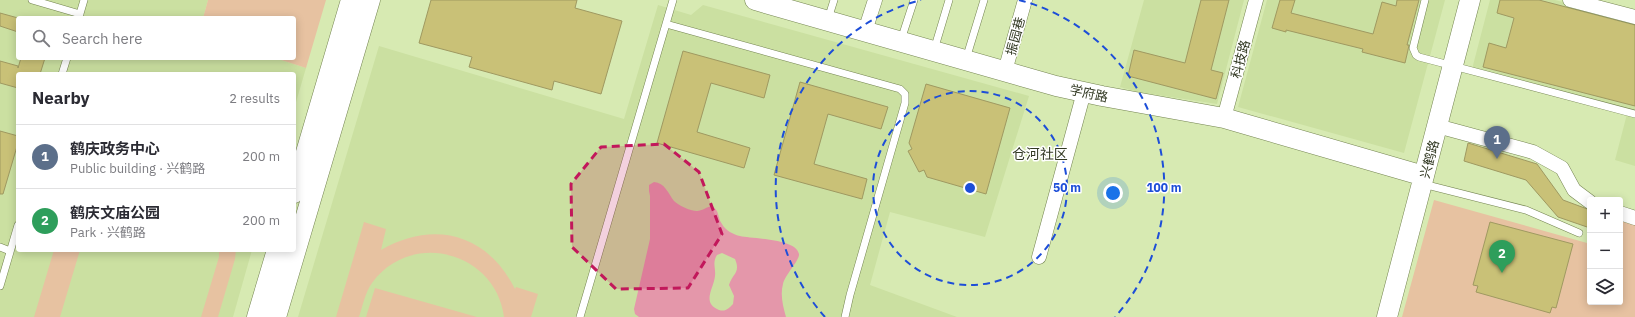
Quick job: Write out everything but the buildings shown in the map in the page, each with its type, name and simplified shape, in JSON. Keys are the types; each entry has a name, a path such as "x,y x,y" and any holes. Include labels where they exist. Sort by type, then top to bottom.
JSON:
{"street":[{"path":"296,186 351,0"},
{"path":"296,250 370,0"},
{"path":"865,31 874,0"},
{"name":"振园巷","path":"1005,71 1025,0"},
{"name":"科技路","path":"1224,118 1256,0"},
{"name":"兴鹤路","path":"1387,317 1470,0"},
{"path":"1570,0 1635,17"},
{"name":"学府路","path":"762,1 798,9 827,21 1084,92 1224,118 1423,180"},
{"path":"1038,257 1084,92"},
{"path":"1437,126 1533,152 1562,168 1574,190 1587,200"},
{"path":"1623,214 1635,218"},
{"path":"257,317 276,252"},
{"path":"276,317 295,252"}],"lane":[{"path":"32,0 79,16 84,0"},
{"path":"580,317 673,0"},
{"path":"827,21 834,0"},
{"path":"901,42 914,0"},
{"path":"934,51 949,0"},
{"path":"966,60 984,0"},
{"path":"1425,0 1414,45 1414,51 1419,57 1635,114"},
{"path":"666,24 900,89 905,94 905,103 845,317"},
{"path":"63,72 66,60"},
{"path":"1423,180 1526,210 1579,233"},
{"path":"0,286 16,231"},
{"path":"0,248 10,250"}],"highlighted area":[{"path":"664,144 699,172 722,234 688,288 616,289 572,247 571,184 601,147"}],"shaded area":[{"path":"0,0 208,0 204,16 16,16 16,60 281,60 306,68 296,102 296,72 16,72 16,252 251,252 233,317 0,317"},
{"path":"208,0 326,0 306,68 281,60 296,60 296,16 204,16"},
{"path":"1144,0 1244,0 1217,104 1138,92 1120,87"},
{"path":"1267,0 1445,0 1404,153 1238,107"},
{"path":"1490,0 1555,0 1635,21 1635,166 1615,160 1627,114 1471,73"},
{"path":"658,5 691,15 703,5 1029,96 985,237 890,212 870,285 957,317 298,317 379,46 624,119"},
{"path":"654,182 661,184 674,201 681,206 694,211 699,211 712,206 715,208 723,226 735,235 782,242 796,249 799,257 786,276 782,288 782,300 786,317 639,317 635,314 634,309 650,239 649,185","holes":["722,253 735,259 737,270 729,285 734,296 733,304 725,310 719,310 714,307 710,299 715,276 714,263 717,255"]},
{"path":"1434,200 1587,243 1587,305 1623,305 1623,220 1635,223 1635,317 1402,317"},
{"path":"364,222 386,229 381,250 401,241 420,236 439,234 457,237 474,244 490,255 503,270 515,289 516,287 538,294 531,317 504,317 498,295 485,277 469,263 450,255 429,253 408,256 389,266 372,283 366,295 359,317 336,317"},
{"path":"53,252 79,252 60,317 34,317"},
{"path":"219,252 236,252 218,317 201,317 219,257"},
{"path":"375,288 477,317 366,317"}],"place":[{"name":"鹤庆政务中心","path":"1497,159"},
{"name":"鹤庆文庙公园","path":"1502,273"}],"district":[{"name":"仓河社区","path":"1040,154"}]}
